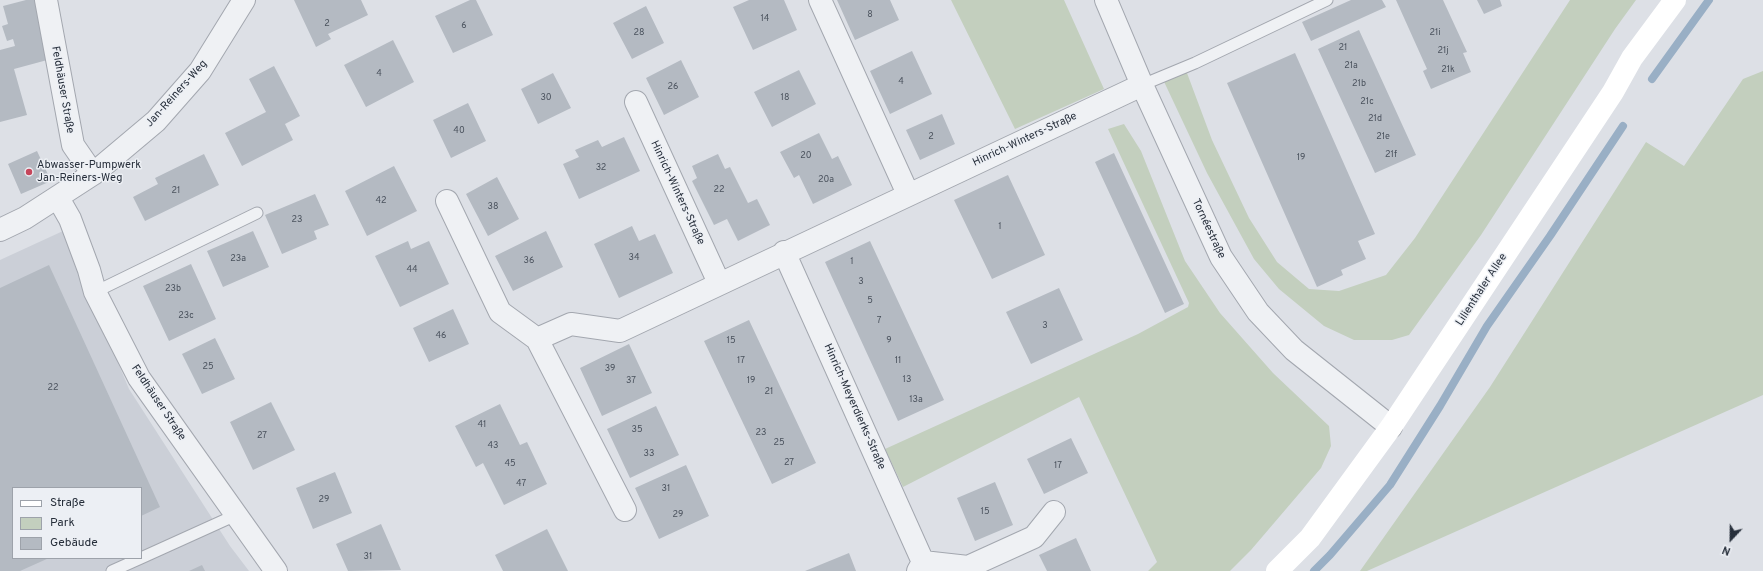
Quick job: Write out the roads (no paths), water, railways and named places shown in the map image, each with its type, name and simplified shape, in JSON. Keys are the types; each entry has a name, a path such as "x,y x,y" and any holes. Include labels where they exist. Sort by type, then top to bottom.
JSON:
{"main road":[{"name":"Lilienthaler Allee","path":"1277,571 1310,538 1391,427 1613,92 1632,58 1675,0"}],"street":[{"name":"Feldhäuser Straße","path":"46,0 73,145 93,174"},
{"name":"Jan-Reiners-Weg","path":"0,230 25,218 93,174 156,121 200,71 244,0"},
{"path":"820,0 908,194"},
{"name":"Tornéestraße","path":"1106,0 1142,85 1220,258 1258,312 1294,350 1391,427"},
{"name":"Hinrich-Winters-Straße","path":"537,339 571,324 620,331 784,252 1142,85"},
{"name":"Hinrich-Winters-Straße","path":"636,102 719,283"},
{"name":"Feldhäuser Straße","path":"58,198 70,219 89,270 95,292 139,378 276,571"},
{"path":"447,201 500,312 537,339 625,510"},
{"name":"Hinrich-Meyerdierks-Straße","path":"784,252 921,567 968,567 1034,537 1054,512"}],"lane":[{"path":"1142,85 1195,63 1327,0"},
{"path":"95,292 257,213"},
{"path":"142,558 236,514"},
{"path":"112,571 139,559"}],"waterway":[{"path":"1652,79 1709,0"},
{"path":"1314,571 1330,555 1390,485 1440,406 1487,326 1550,236 1623,126"}],"place":[{"name":"Abwasser-Pumpwerk Jan-Reiners-Weg","path":"29,172"}]}
